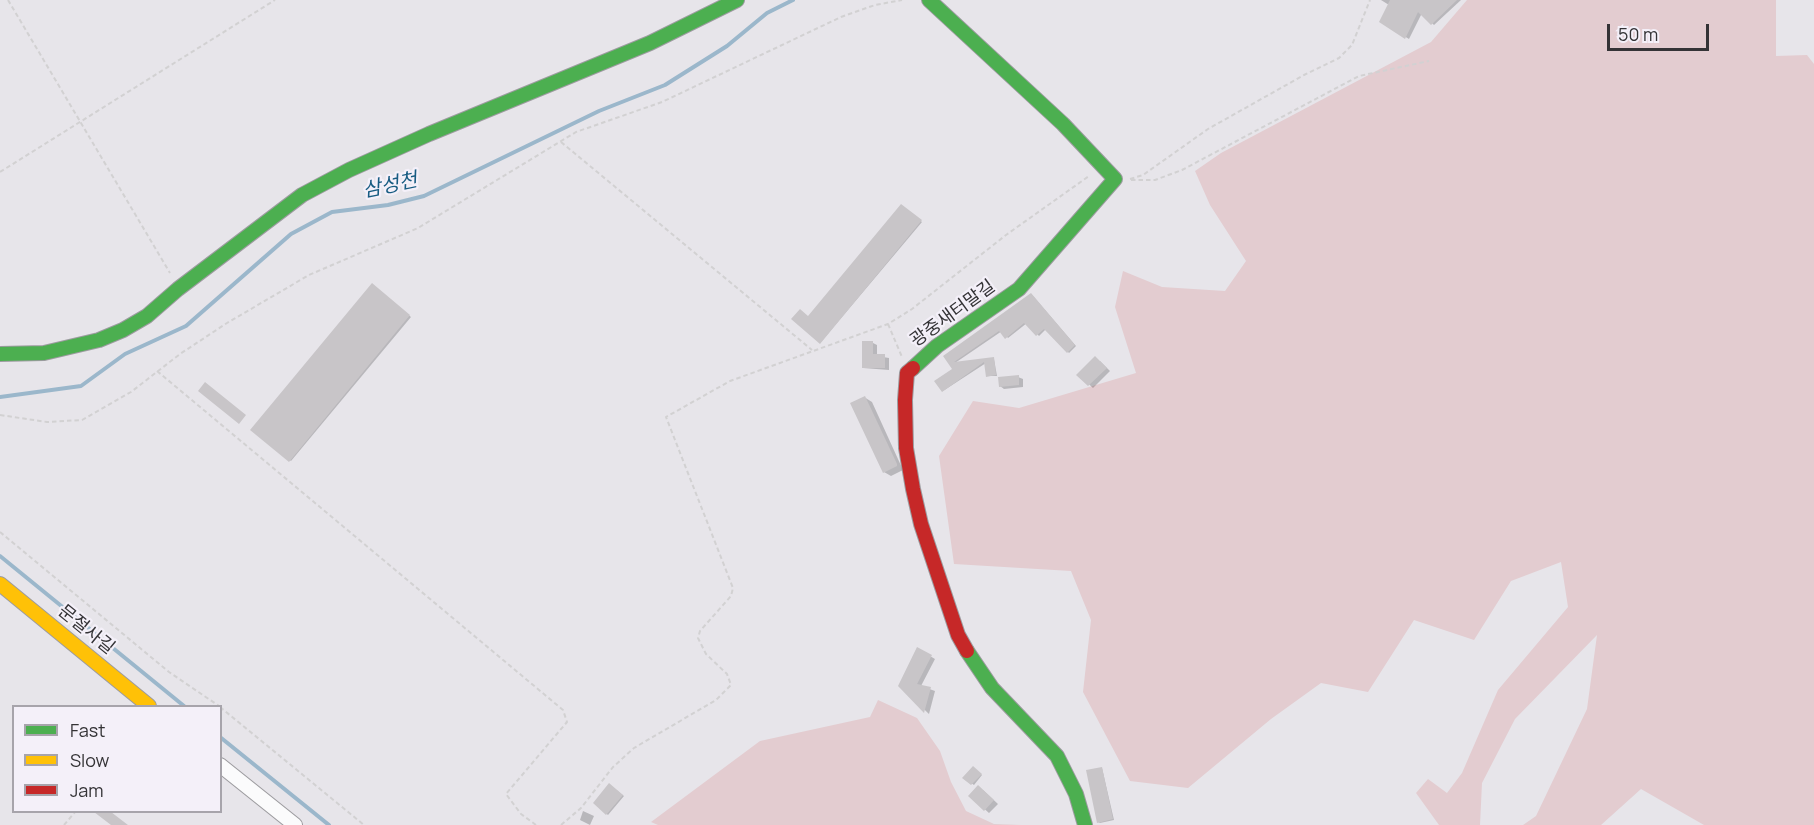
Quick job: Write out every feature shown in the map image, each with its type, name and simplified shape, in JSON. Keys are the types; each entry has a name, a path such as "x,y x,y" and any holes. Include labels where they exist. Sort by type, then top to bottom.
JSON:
{"street":[{"path":"0,354 44,352 99,340 147,316 178,289 302,195 350,170 650,44 737,0"},
{"path":"930,0 1064,124 1104,166 1122,179"},
{"name":"광중새터말길","path":"1085,825 1076,794 1057,756 992,688 975,666 958,635 921,524 913,489 906,448 907,373 937,346 1019,289 1122,179"},
{"name":"문절사길","path":"0,584 148,705"},
{"path":"222,767 295,825"}],"path":[{"path":"8,0 178,289"},
{"path":"0,172 275,0"},
{"path":"0,415 47,422 82,420 131,392 227,322 309,274 418,228 576,132 662,102 842,17 875,5 902,0"},
{"path":"1122,179 1143,175 1218,123 1339,58 1352,45 1370,0"},
{"path":"1122,179 1155,180 1182,170 1359,76 1429,61"},
{"path":"561,142 812,350"},
{"path":"561,825 581,808 613,767 633,748 716,700 731,685 727,674 705,654 698,638 700,631 731,596 733,588 666,417 730,381 888,324 912,309 1006,235 1104,166"},
{"path":"888,324 907,373"},
{"path":"157,371 563,710 567,722 506,794 520,814 536,825"},
{"path":"0,532 169,672 217,705"},
{"path":"222,709 364,825"},
{"path":"64,825 74,813"}],"shaded area":[{"path":"1467,0 1776,0 1776,56 1807,55 1814,64 1814,825 1704,825 1641,789 1601,825 1523,825 1536,816 1587,709 1597,635 1515,719 1482,783 1480,825 1439,825 1416,793 1428,779 1447,793 1462,773 1498,690 1568,607 1561,562 1511,581 1474,640 1414,620 1368,692 1321,683 1271,719 1188,788 1130,781 1083,692 1091,620 1071,571 954,564 939,456 973,401 1019,408 1136,373 1115,307 1123,271 1162,287 1225,291 1246,261 1210,205 1195,171 1221,153 1431,42"},
{"path":"878,700 917,718 940,751 951,782 966,811 994,824 1021,825 658,825 651,822 760,741 870,717"}],"building":[{"path":"1390,0 1457,0 1431,25 1418,12 1405,39 1379,22"},
{"path":"901,204 922,220 820,344 791,319 800,309 808,316"},
{"path":"372,283 410,315 289,462 250,430"},
{"path":"1031,293 1075,345 1067,353 1044,329 1036,336 1024,323 1005,339 999,331 954,362 994,357 996,375 986,377 984,362 942,392 934,381 952,369 943,356"},
{"path":"862,341 873,341 873,354 885,354 885,368 862,368"},
{"path":"1095,356 1107,368 1088,386 1076,375"},
{"path":"1019,375 1019,385 999,387 998,377"},
{"path":"205,382 246,415 239,424 198,391"},
{"path":"865,396 897,464 883,473 850,403"},
{"path":"917,647 932,655 917,684 931,687 924,713 898,686"},
{"path":"973,766 982,774 971,785 962,778"},
{"path":"1102,767 1113,819 1097,823 1086,770"},
{"path":"609,783 623,795 606,815 593,803"},
{"path":"978,785 994,800 984,811 968,796"},
{"path":"95,813 112,813 128,825 111,825"}],"waterway":[{"name":"삼성천","path":"0,397 81,386 125,354 186,326 291,234 332,212 388,205 424,196 599,111 665,85 727,46 767,13 793,0"},
{"path":"0,556 183,705"},
{"path":"222,739 329,825"}],"traffic: fast":[{"path":"0,354 44,353 99,340 123,330 147,316 178,289 302,195 349,170 429,134 650,43 737,0"},
{"path":"913,368 937,346 1019,289 1115,179 1063,124 929,0"},
{"path":"967,651 992,688 1057,756 1076,794 1085,825"}],"traffic: slow":[{"path":"0,584 148,705"}],"traffic: jam":[{"path":"913,368 907,373 905,400 906,448 913,489 921,524 958,635 967,651"}]}
